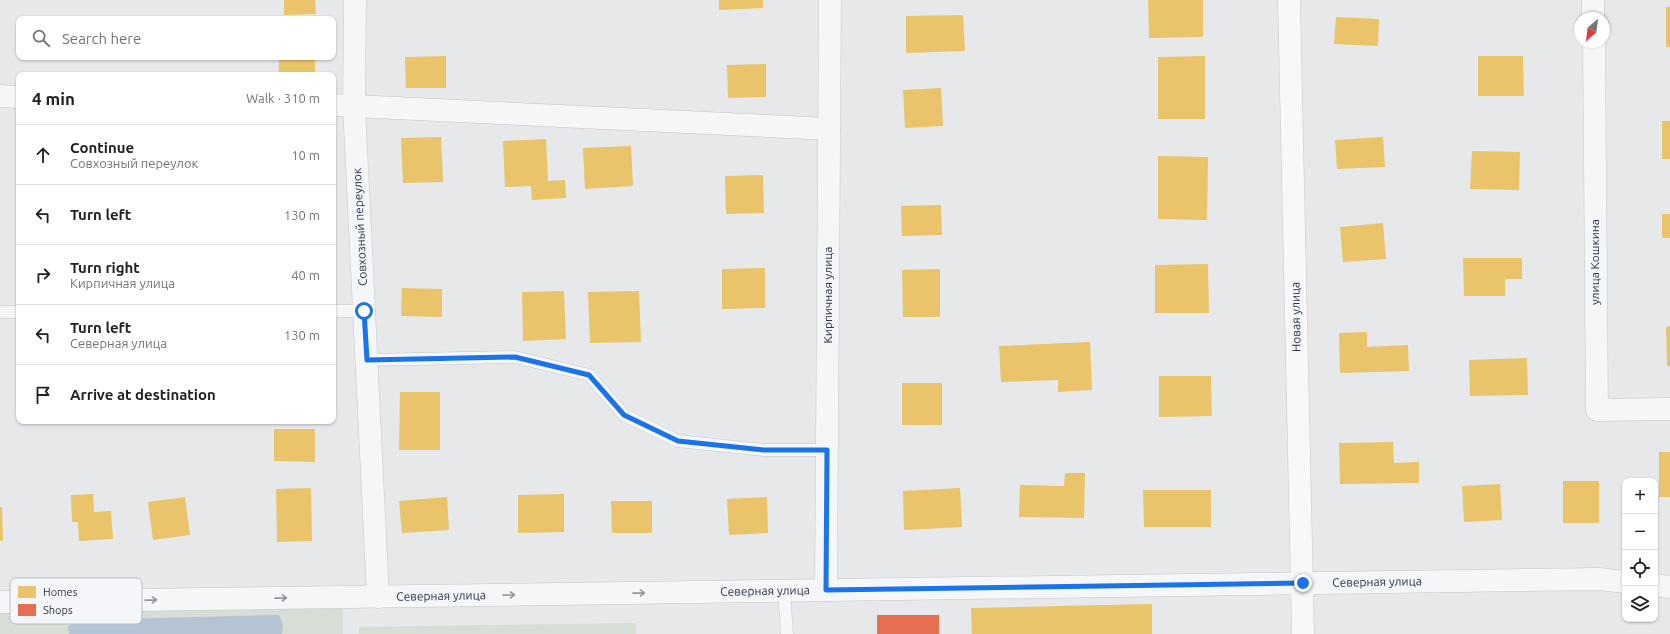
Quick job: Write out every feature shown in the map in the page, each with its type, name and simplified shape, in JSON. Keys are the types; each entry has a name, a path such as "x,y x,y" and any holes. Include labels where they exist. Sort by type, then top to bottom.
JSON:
{"street":[{"name":"Совхозный переулок","path":"355,0 344,105 364,311 378,597"},
{"name":"Кирпичная улица","path":"826,590 830,0"},
{"name":"Новая улица","path":"1289,0 1303,634"},
{"path":"1593,0 1594,12"},
{"name":"улица Кошкина","path":"1594,48 1597,410 1670,409"},
{"path":"0,96 16,97"},
{"path":"344,105 829,129"},
{"name":"Северная улица","path":"142,600 1599,579 1622,582"},
{"path":"1658,585 1670,587"},
{"name":"Северная улица","path":"0,602 10,602"}],"lane":[{"path":"336,311 364,311"},
{"path":"0,312 16,312"},
{"path":"367,360 515,357 589,375 624,415 678,441 764,450 827,450"},
{"path":"784,591 787,634"}],"shaded area":[{"path":"342,606 343,634 0,634 0,611 10,611 10,624 142,624 142,609"},
{"path":"636,623 636,634 359,634 359,627"}],"water":[{"path":"279,615 283,625 282,634 69,634 68,627 72,624 142,624 142,618"}],"building: Homes":[{"path":"284,0 315,0 316,14 284,15"},
{"path":"719,0 763,0 763,8 719,10"},
{"path":"1148,0 1203,0 1203,37 1149,38"},
{"path":"1666,7 1670,7 1670,47 1666,47"},
{"path":"963,15 965,51 906,53 906,16"},
{"path":"1336,17 1379,19 1378,46 1334,44"},
{"path":"446,56 446,88 406,88 405,57"},
{"path":"1205,56 1205,119 1158,119 1158,57"},
{"path":"1478,56 1523,56 1524,96 1478,96"},
{"path":"279,60 315,60 315,72 279,72"},
{"path":"766,64 766,97 728,98 727,65"},
{"path":"941,88 943,126 905,128 903,90"},
{"path":"1662,121 1670,121 1670,159 1662,159"},
{"path":"441,137 443,182 403,183 401,138"},
{"path":"1383,137 1385,167 1337,169 1335,140"},
{"path":"546,139 548,181 565,180 566,198 532,200 531,186 505,187 503,141"},
{"path":"631,146 633,186 585,189 583,148"},
{"path":"1472,151 1520,152 1519,190 1470,189"},
{"path":"1158,156 1208,157 1207,220 1158,219"},
{"path":"763,175 764,213 726,214 725,176"},
{"path":"941,205 942,235 902,236 901,206"},
{"path":"1662,214 1670,214 1670,238 1662,238"},
{"path":"1383,223 1386,259 1343,262 1340,227"},
{"path":"1463,258 1522,258 1522,279 1505,279 1505,296 1464,296"},
{"path":"1208,264 1209,313 1155,313 1155,265"},
{"path":"765,268 765,308 722,309 722,269"},
{"path":"940,269 940,317 903,317 902,270"},
{"path":"402,288 442,289 442,317 401,316"},
{"path":"564,291 566,339 523,341 522,292"},
{"path":"639,291 641,342 590,343 588,292"},
{"path":"1670,326 1670,366 1667,366 1666,327"},
{"path":"1367,332 1367,347 1408,345 1409,371 1340,373 1339,333"},
{"path":"1090,342 1092,390 1058,392 1058,380 1001,382 999,346"},
{"path":"1527,358 1528,395 1470,396 1469,360"},
{"path":"1159,376 1211,376 1212,416 1159,417"},
{"path":"902,383 942,383 942,425 902,425"},
{"path":"400,392 440,392 440,450 399,450"},
{"path":"274,429 315,429 315,462 274,461"},
{"path":"1393,442 1394,463 1419,462 1419,483 1340,484 1339,443"},
{"path":"1659,452 1670,452 1670,497 1659,497"},
{"path":"1065,473 1085,473 1084,518 1019,517 1020,485 1064,486"},
{"path":"1563,481 1599,481 1599,523 1563,523"},
{"path":"1500,484 1502,520 1464,522 1462,486"},
{"path":"311,488 312,541 277,542 276,489"},
{"path":"960,488 962,527 904,530 903,491"},
{"path":"1143,490 1211,490 1211,527 1144,527"},
{"path":"93,494 94,512 111,511 113,539 79,541 78,522 72,522 71,495"},
{"path":"564,494 564,532 518,533 518,495"},
{"path":"185,497 190,535 153,540 148,502"},
{"path":"447,497 449,530 402,533 399,501"},
{"path":"767,497 768,533 729,535 727,499"},
{"path":"611,501 652,501 652,533 612,533"},
{"path":"0,507 2,507 3,541 0,541"},
{"path":"1152,604 1152,634 972,634 971,608"}],"building: Shops":[{"path":"877,615 939,615 939,634 877,634"}],"route":[{"path":"364,311 367,360 515,357 589,375 624,415 678,441 764,450 827,450 826,590 1303,583"}]}
